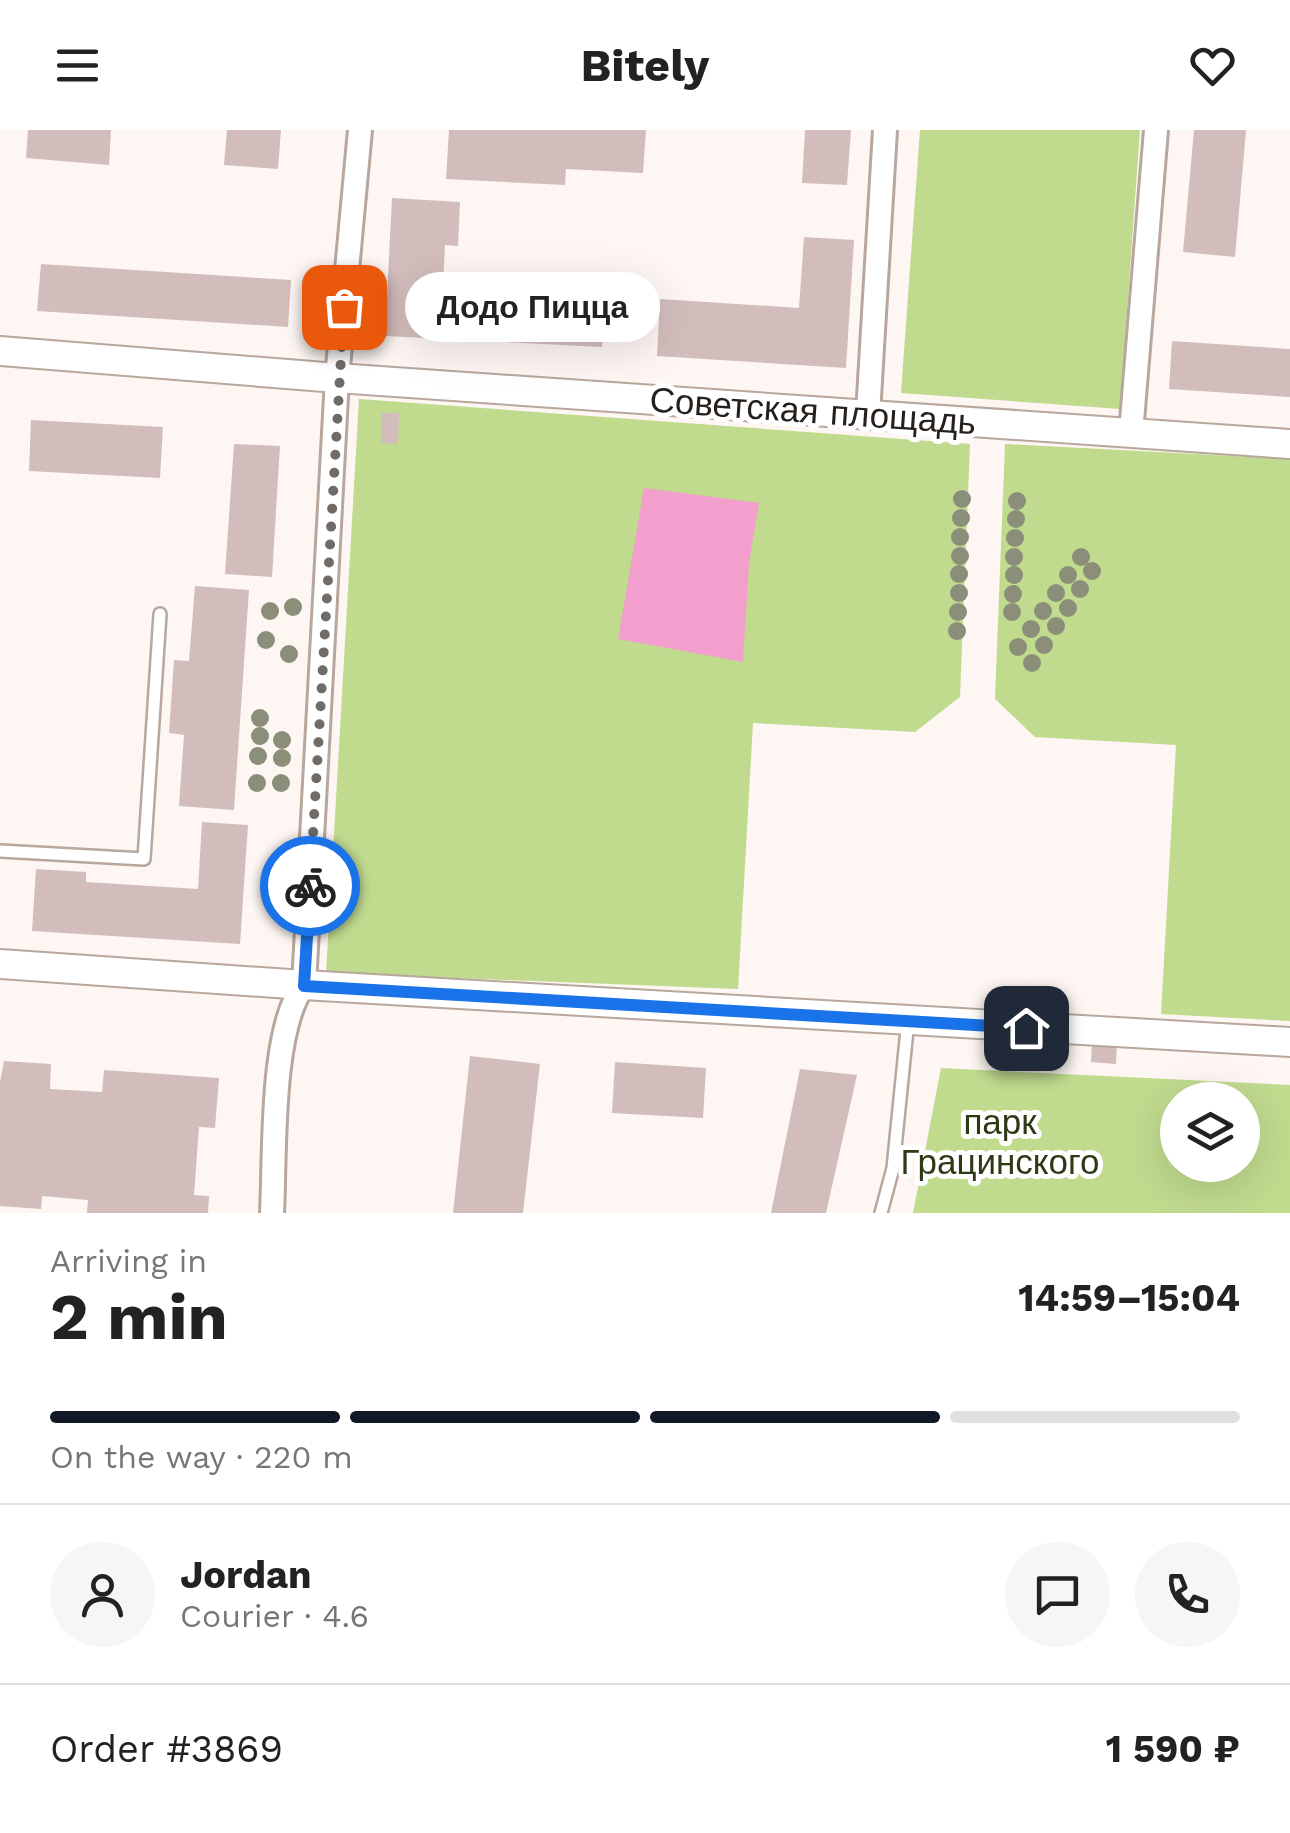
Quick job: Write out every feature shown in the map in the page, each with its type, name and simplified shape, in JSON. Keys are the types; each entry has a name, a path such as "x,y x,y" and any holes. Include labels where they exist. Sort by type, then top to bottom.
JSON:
{"street":[{"path":"272,1213 278,1073 292,1001 304,986 337,378 360,130"},
{"path":"868,414 884,130"},
{"path":"1131,433 1156,130"},
{"name":"Советская площадь","path":"0,351 1290,444"},
{"path":"0,964 304,986 1290,1042"}],"lane":[{"path":"0,850 144,859 160,614"},
{"path":"881,1213 893,1168 908,1020"}],"green space":[{"path":"920,130 1140,130 1120,409 901,393"},
{"path":"359,399 970,444 960,697 915,732 753,723 738,989 326,973"},
{"path":"1005,444 1290,459 1290,1021 1161,1014 1176,745 1035,737 995,699"},
{"name":"парк Грацинского","path":"941,1068 1228,1082 1160,1082 1160,1182 1260,1182 1260,1084 1290,1085 1290,1213 913,1213"}],"shaded area":[{"path":"644,488 759,503 749,563 743,662 618,639"}],"building":[{"path":"28,130 111,130 109,165 26,158"},
{"path":"227,130 281,130 278,169 224,165"},
{"path":"449,130 646,130 643,173 566,169 565,185 446,179"},
{"path":"805,130 851,130 847,185 802,183"},
{"path":"1194,130 1246,130 1235,257 1183,252"},
{"path":"392,198 460,202 458,246 445,245 443,286 554,292 554,284 605,287 602,347 385,336"},
{"path":"804,237 854,240 846,368 657,356 660,299 799,308"},
{"path":"41,264 291,280 288,327 37,311"},
{"path":"1172,341 1290,349 1290,397 1169,389"},
{"path":"382,413 399,413 398,444 381,443"},
{"path":"31,420 163,427 160,478 29,471"},
{"path":"234,444 280,446 272,577 225,574"},
{"path":"195,586 249,590 234,810 179,806 184,735 169,733 174,660 189,661"},
{"path":"202,822 248,825 240,944 32,931 36,869 86,872 86,882 198,889"},
{"path":"1092,1041 1117,1042 1116,1064 1091,1062"},
{"path":"470,1056 540,1064 523,1213 453,1213"},
{"path":"4,1061 51,1064 50,1089 102,1092 104,1070 219,1078 215,1128 199,1127 194,1195 209,1196 208,1213 87,1213 88,1200 42,1196 41,1209 0,1206 0,1082"},
{"path":"615,1062 706,1068 703,1118 612,1113"},
{"path":"800,1069 857,1075 826,1213 771,1213"}],"way so far":[{"path":"310,886 344,307"}],"place":[{"name":"Додо Пицца","path":"344,307"}],"route":[{"path":"310,886 304,986 1026,1028"}]}
